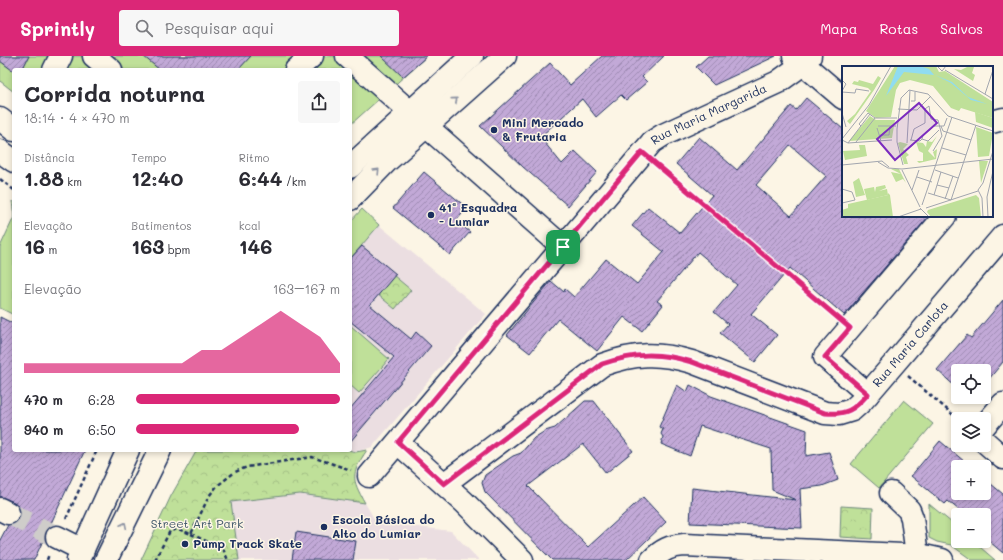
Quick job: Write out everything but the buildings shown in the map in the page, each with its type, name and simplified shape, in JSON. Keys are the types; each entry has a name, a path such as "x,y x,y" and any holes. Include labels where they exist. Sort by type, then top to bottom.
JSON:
{"street":[{"path":"55,68 61,56"},
{"path":"94,56 109,68"},
{"path":"298,68 312,56"},
{"path":"347,56 410,112"},
{"path":"352,165 472,56"},
{"path":"352,197 386,161 505,56"},
{"path":"802,59 842,97"},
{"name":"Rua Maria Margarida","path":"369,476 652,142 663,135 778,82 802,59"},
{"path":"0,119 12,128"},
{"path":"993,122 1003,119"},
{"path":"426,126 563,247"},
{"path":"0,150 12,159"},
{"path":"868,394 825,357 945,217"},
{"name":"Rua Maria Carlota","path":"444,484 602,364 624,357 644,354 670,355 825,413 839,414 852,410 894,364 1002,236"},
{"path":"991,418 1003,404"},
{"path":"398,442 444,484 522,560"},
{"path":"991,447 1003,458"},
{"path":"57,537 81,555 127,452"},
{"path":"106,560 159,452"},
{"path":"891,493 909,510 912,518 917,555"},
{"path":"652,560 661,552 673,546 684,545 917,555 942,560"}],"path":[{"path":"642,152 850,328"},
{"path":"0,179 12,188"},
{"path":"894,364 951,413"},
{"path":"57,537 96,452"},
{"path":"191,534 209,496 217,486 235,472 247,468 312,456 369,476"},
{"path":"155,560 170,531 178,529 222,549 226,553 228,560"}],"shaded area":[{"path":"379,225 486,314 372,447 356,452 352,451 352,257"},
{"name":"Escola Básica do Alto do Lumiar","path":"300,494 365,503 376,522 451,531 479,560 239,560 231,502"}],"green space":[{"path":"0,56 427,56 352,123 352,68 12,68 12,90 0,81"},
{"path":"362,209 379,225 352,257 352,220"},
{"path":"12,221 12,314 0,308 0,247"},
{"path":"393,275 411,290 395,309 377,294"},
{"path":"352,327 389,359 359,393 352,387"},
{"path":"904,400 933,424 879,488 851,464"},
{"name":"Street Art Park","path":"367,450 358,465 355,476 357,488 365,503 300,494 231,502 239,560 141,560 171,496 196,452 356,452"},
{"path":"929,504 951,522 951,545 937,542 929,538"},
{"path":"841,506 873,508 872,539 840,537"},
{"path":"955,548 981,548 995,560 972,560"}],"tunnel":[{"path":"8,513 57,537"}],"place":[{"name":"Mini Mercado & Frutaria","path":"494,130"},
{"name":"41ª Esquadra - Lumiar","path":"431,215"},
{"name":"Escola Básica do Alto do Lumiar","path":"324,527"},
{"name":"Pump Track Skate","path":"185,544"}],"route":[{"path":"642,152 850,328 825,357 868,394 852,410 839,414 825,413 670,355 644,354 624,357 602,364 444,484 398,442 563,247 642,152"}]}
